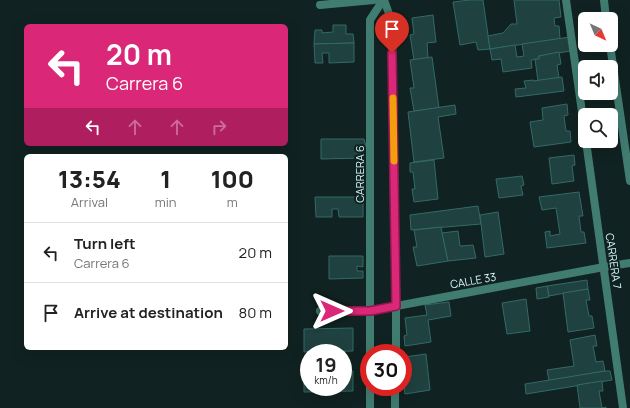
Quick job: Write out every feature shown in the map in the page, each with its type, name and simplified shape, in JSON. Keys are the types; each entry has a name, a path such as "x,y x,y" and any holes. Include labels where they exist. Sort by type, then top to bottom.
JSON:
{"street":[{"path":"320,5 374,0"},
{"name":"CARRERA 6","path":"384,0 392,22 396,344"},
{"name":"CARRERA 6","path":"370,344 370,20 384,0"},
{"path":"566,0 581,108"},
{"path":"604,0 605,12"},
{"path":"611,52 630,181"},
{"name":"CARRERA 7","path":"587,148 624,408"},
{"name":"CALLE 33","path":"320,311 370,311 630,263"},
{"path":"370,396 370,408"},
{"path":"395,396 395,408"}],"building":[{"path":"483,0 490,49 478,50 476,42 460,45 453,2"},
{"path":"514,0 559,0 561,17 554,18 555,26 559,26 560,39 490,49 488,36 503,33 511,24 517,24"},
{"path":"433,15 436,42 427,43 428,58 414,60 410,35 414,34 412,18"},
{"path":"333,25 346,25 346,34 353,34 354,43 314,44 315,30 322,30 322,33 333,32"},
{"path":"570,37 571,51 539,56 539,59 531,60 532,68 503,72 501,59 492,60 490,49 515,45 517,57 524,56 522,44"},
{"path":"354,43 354,62 329,63 329,53 322,53 323,63 315,63 314,44"},
{"path":"559,52 561,64 557,65 559,78 538,81 535,59 539,59 539,56"},
{"path":"432,57 439,108 414,111 410,88 414,88 410,60"},
{"path":"562,77 564,91 516,97 515,89 526,88 524,81"},
{"path":"567,104 568,115 564,116 566,131 570,131 571,142 534,147 530,122 543,120 542,108"},
{"path":"455,105 456,114 438,117 444,158 414,162 408,112"},
{"path":"321,139 364,139 366,146 364,149 363,158 321,159"},
{"path":"574,155 575,165 572,166 574,181 552,184 549,158"},
{"path":"434,160 438,199 414,202 412,189 415,189 413,172 410,172 410,163"},
{"path":"522,176 524,185 521,186 523,195 499,198 496,179"},
{"path":"579,192 583,216 579,216 581,232 584,232 586,243 547,248 545,232 550,231 550,236 560,234 556,208 542,210 539,197"},
{"path":"315,197 363,197 363,217 339,217 338,209 332,209 332,217 316,217"},
{"path":"478,206 481,224 411,230 410,215"},
{"path":"498,212 504,254 485,257 480,215"},
{"path":"441,227 448,261 417,266 413,247 417,247 414,230"},
{"path":"458,231 460,246 473,245 476,258 448,261 442,233"},
{"path":"329,256 363,256 363,267 357,266 357,271 363,271 363,278 329,279"},
{"path":"587,280 588,289 549,296 547,286"},
{"path":"547,286 549,297 537,299 536,288"},
{"path":"588,289 590,300 586,300 589,316 592,316 594,328 568,332 563,293"},
{"path":"526,299 530,331 507,334 502,303"},
{"path":"449,302 451,316 428,320 431,342 412,345 405,344 404,336 407,335 405,318 427,315 425,305"},
{"path":"353,328 353,351 352,344 304,344 304,329"},
{"path":"595,335 597,346 593,346 596,362 603,361 605,371 549,381 547,370 574,366 570,340"},
{"path":"426,354 430,390 412,393 412,356"},
{"path":"352,371 353,371 352,391"},
{"path":"610,371 612,380 526,394 525,384"},
{"path":"602,381 603,391 599,391 602,408 580,408 577,385"}],"slow traffic":[{"path":"393,98 394,161"}],"route":[{"path":"332,311 370,311 396,306 392,53"}]}
